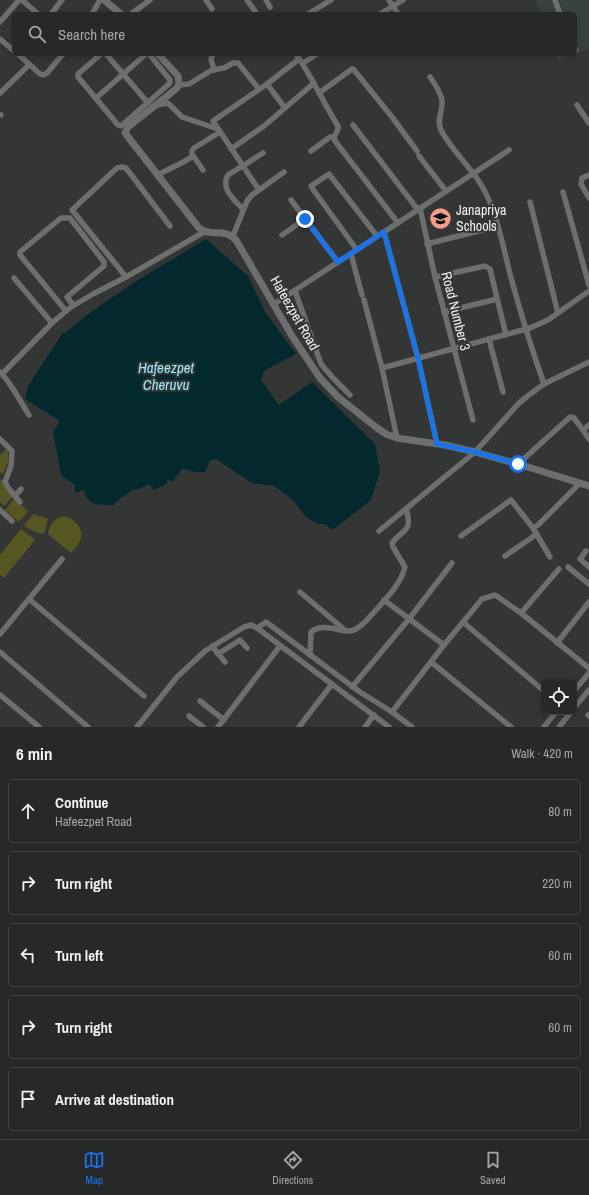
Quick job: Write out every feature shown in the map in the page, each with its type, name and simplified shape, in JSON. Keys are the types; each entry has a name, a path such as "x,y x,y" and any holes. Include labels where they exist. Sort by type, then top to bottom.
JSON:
{"street":[{"path":"0,22 18,0"},
{"path":"22,0 36,12"},
{"path":"53,12 62,0"},
{"path":"93,12 100,0"},
{"path":"104,0 119,12"},
{"path":"206,0 212,9"},
{"path":"247,0 256,12"},
{"path":"266,0 270,7"},
{"path":"311,12 331,0"},
{"path":"389,0 397,12"},
{"path":"383,12 403,0"},
{"path":"555,0 559,12"},
{"path":"133,12 147,1"},
{"path":"0,39 12,49"},
{"path":"21,56 29,65 43,75 47,73 61,56"},
{"path":"99,56 78,76 118,125 121,126 170,84 170,80 176,74"},
{"path":"108,56 148,103"},
{"path":"96,98 146,56"},
{"path":"150,56 170,80"},
{"path":"160,56 176,74 179,85"},
{"path":"211,56 214,70"},
{"path":"259,190 212,121 267,84 299,59 310,56"},
{"path":"299,59 339,128 334,137 334,141 398,223"},
{"path":"259,89 238,63 233,63 224,68 214,70 189,84 179,85 157,105 128,127 126,133 199,228 204,232 228,234 233,236 247,200 284,172"},
{"path":"1,89 29,65"},
{"path":"319,93 352,69 354,70 392,117 446,191"},
{"path":"430,77 440,92 442,100 442,110 439,118 439,125 442,132 449,143 474,173 489,200 498,226 525,329 544,384"},
{"path":"231,149 264,126 314,83"},
{"path":"267,84 285,108"},
{"path":"157,105 168,103 182,117 219,130"},
{"path":"577,105 589,123"},
{"path":"353,125 419,209"},
{"path":"204,170 193,156 192,151 219,130"},
{"path":"311,151 330,137 334,137"},
{"path":"274,304 509,150"},
{"path":"243,209 226,189 225,179 242,165 263,153"},
{"path":"158,175 183,163 193,156"},
{"path":"126,277 72,210 117,168 122,167 126,168 170,226"},
{"path":"357,250 311,186 329,174 377,236"},
{"path":"589,175 582,178 581,184 589,198"},
{"path":"563,192 589,285"},
{"path":"291,200 338,262"},
{"path":"530,202 558,313"},
{"name":"Road Number 3","path":"419,209 453,348 473,420"},
{"path":"66,311 20,255 20,252 61,218 70,218 104,262 104,266 67,297 73,305"},
{"path":"282,236 305,219"},
{"path":"427,244 498,226"},
{"path":"29,415 15,394 10,382 1,373 52,323 73,305 126,277 204,232"},
{"path":"384,232 418,358 437,444"},
{"name":"Hafeezpet Road","path":"233,236 292,336 320,378 338,397 377,428 386,434 397,438 475,452 589,486"},
{"path":"351,254 382,368 397,438"},
{"path":"435,277 485,266 488,267 506,335"},
{"path":"14,278 52,323"},
{"path":"295,291 321,364 332,378 350,395"},
{"path":"382,368 525,329 548,320 589,291"},
{"path":"444,312 497,299"},
{"path":"489,339 503,392"},
{"path":"379,531 475,452 519,404 544,384 589,362"},
{"path":"518,464 570,417 574,418 589,439"},
{"path":"582,430 589,425"},
{"path":"0,439 12,451 11,466 5,482 20,502"},
{"path":"533,528 538,525 580,483"},
{"path":"15,496 22,489"},
{"path":"462,536 511,500 533,528 550,556"},
{"path":"310,655 311,632 316,628 322,627 351,631 360,626 399,582 404,574 405,567 392,543 407,529 409,523 406,509"},
{"path":"0,510 12,521"},
{"path":"505,556 537,534"},
{"path":"586,552 580,559 589,567"},
{"path":"0,634 62,559"},
{"path":"352,686 409,619 452,563"},
{"path":"568,567 589,584"},
{"path":"521,613 559,569"},
{"path":"300,592 346,631"},
{"path":"392,712 482,599 495,595 521,613 589,668"},
{"path":"29,599 144,696"},
{"path":"384,600 444,645"},
{"path":"557,643 589,602"},
{"path":"258,628 266,622 352,686 412,727"},
{"path":"464,623 541,688"},
{"path":"137,727 177,677 205,651 244,627 251,625 258,628 389,727"},
{"path":"218,654 240,640 247,648"},
{"path":"212,646 225,662"},
{"path":"218,727 280,646"},
{"path":"0,652 88,727"},
{"path":"431,662 511,727"},
{"path":"577,687 589,673"},
{"path":"299,727 336,674"},
{"path":"577,704 589,690"},
{"path":"0,695 39,727"},
{"path":"200,702 224,720"},
{"path":"365,727 374,715"},
{"path":"544,727 554,715"},
{"path":"559,727 568,715"},
{"path":"189,716 203,727"},
{"path":"563,721 568,727"}],"shaded area":[{"path":"536,0 589,0 589,48 577,53 577,12 540,12"},
{"path":"556,56 570,56 558,61"},
{"path":"5,450 8,450 8,462 3,474 0,472 0,455"},
{"path":"2,479 13,496 4,506 0,502 0,481"},
{"path":"14,499 28,511 19,522 5,510"},
{"path":"33,514 48,519 44,534 24,526"},
{"path":"64,516 79,526 81,534 79,543 71,553 48,534 53,522"},
{"path":"21,529 35,540 4,578 0,575 0,555"}],"water":[{"name":"Hafeezpet Cheruvu","path":"206,239 248,276 265,312 296,354 264,371 261,380 279,405 312,382 375,444 380,471 371,500 333,530 324,524 318,524 305,516 293,500 274,486 252,483 216,459 210,461 205,472 195,472 182,468 172,482 168,480 166,484 154,490 149,484 139,489 134,489 114,505 95,504 88,499 84,490 75,493 75,485 61,475 53,432 60,421 25,399 28,386 62,333 66,332 99,306 134,283"}],"place":[{"name":"Janapriya Schools","path":"441,218"}],"route":[{"path":"305,219 338,262 384,232 418,358 437,444 475,452 518,464"}]}
